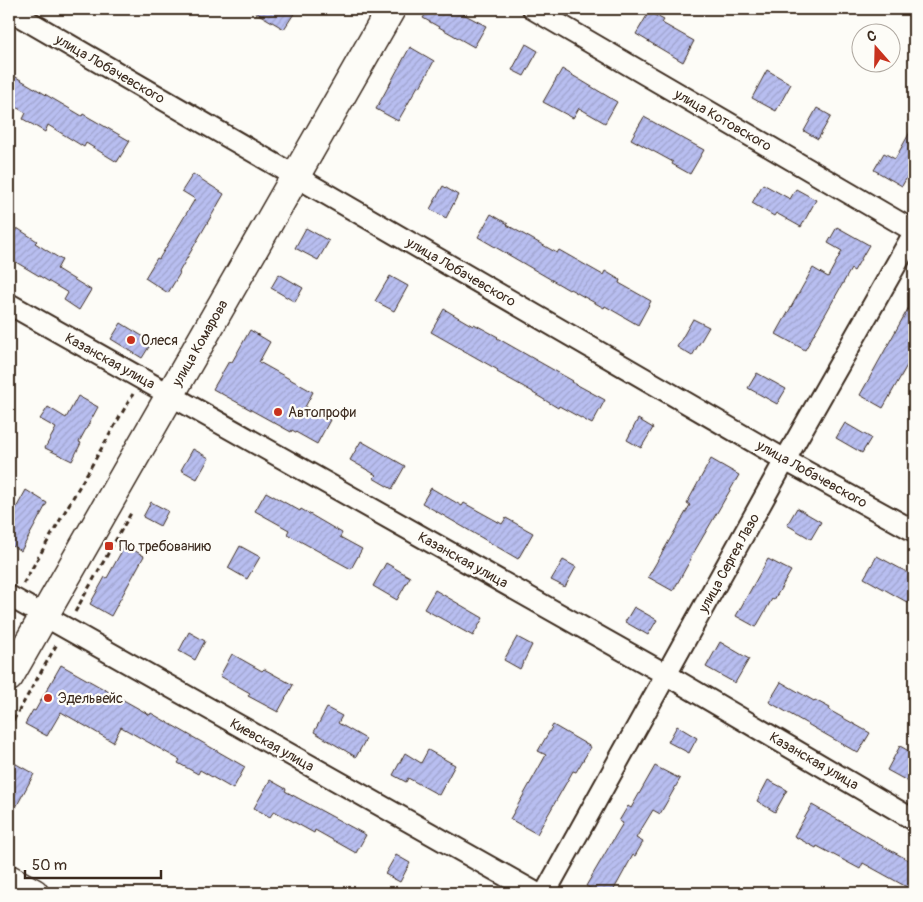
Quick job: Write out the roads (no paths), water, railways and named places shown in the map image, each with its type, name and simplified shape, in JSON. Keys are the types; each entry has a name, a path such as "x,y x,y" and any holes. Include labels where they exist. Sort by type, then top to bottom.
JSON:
{"main road":[{"name":"улица Комарова","path":"9,677 54,622 170,395 391,9"},
{"path":"9,879 34,893"}],"street":[{"name":"улица Котовского","path":"533,9 914,232"},
{"name":"улица Лобачевского","path":"9,10 785,460 914,531"},
{"name":"улица Сергея Лазо","path":"545,893 667,676 785,460 914,232"},
{"name":"Казанская улица","path":"9,304 667,676 914,820"},
{"name":"Киевская улица","path":"12,598 536,893"}],"place":[{"name":"Олеся","path":"131,340"},
{"name":"Автопрофи","path":"278,412"},
{"name":"По требованию","path":"109,546"},
{"name":"Эдельвейс","path":"48,698"}]}
